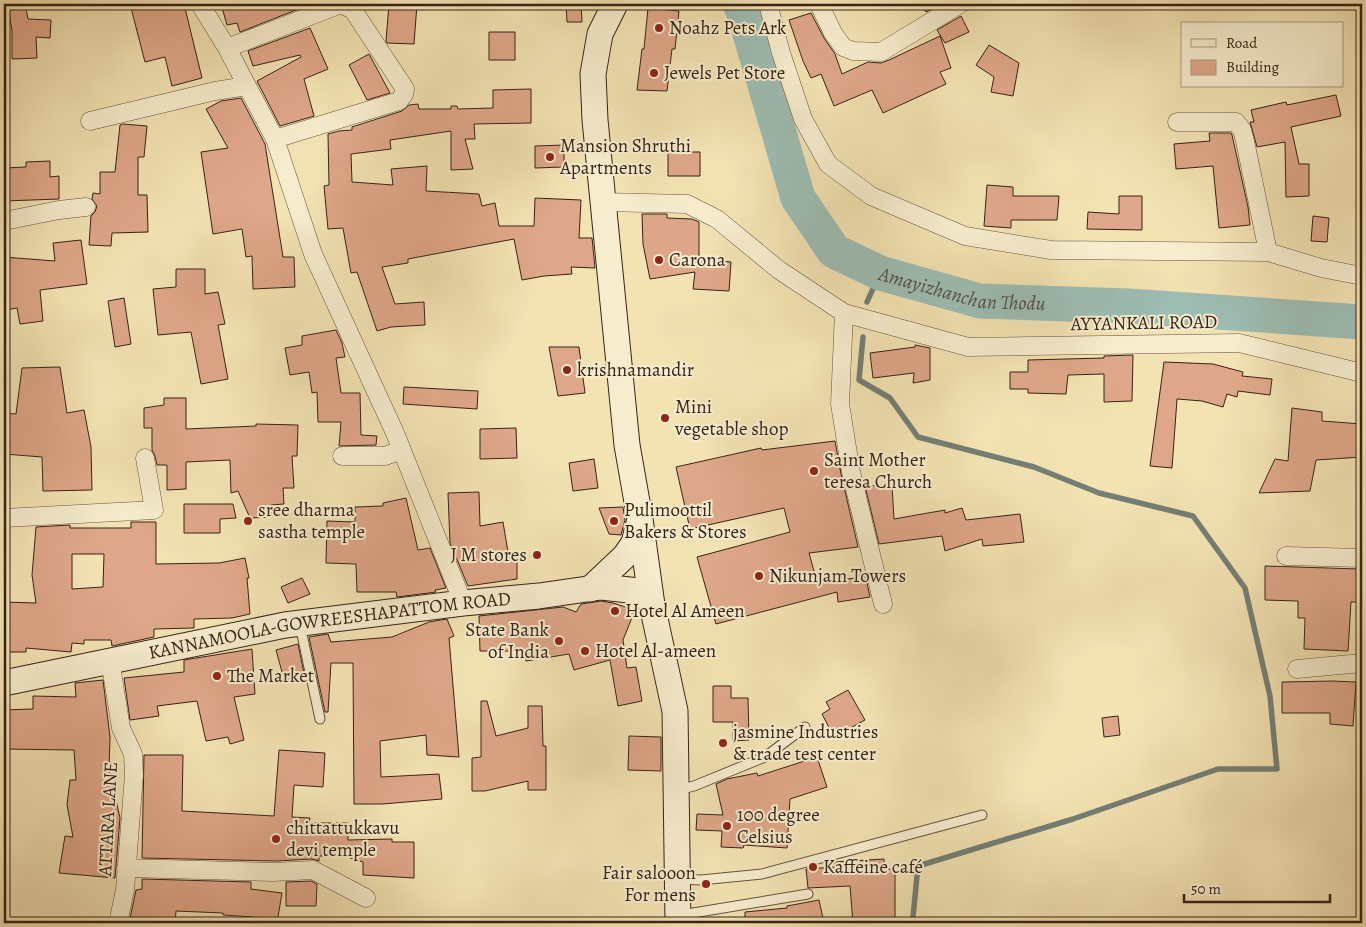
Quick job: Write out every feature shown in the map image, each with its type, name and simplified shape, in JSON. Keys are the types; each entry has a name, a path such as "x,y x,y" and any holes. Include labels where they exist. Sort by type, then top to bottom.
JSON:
{"main road":[{"path":"615,4 600,34 593,74 595,120 628,445 652,605 674,711 678,919"},
{"path":"590,589 625,556 634,543 640,519"},
{"name":"KANNAMOOLA-GOWREESHAPATTOM ROAD","path":"4,683 300,623 462,603 539,596 601,587 639,591 645,594 652,605"}],"street":[{"path":"200,4 227,48 275,139 313,254 402,450 462,603"},
{"path":"227,48 342,4 352,10 404,89 404,94 399,101 275,139"},
{"path":"768,4 781,53 803,119 828,164 871,196 964,236 1051,250 1268,252 1320,268 1362,276"},
{"path":"819,4 843,47 853,51 881,52 960,4"},
{"path":"90,120 215,91 248,86"},
{"path":"1177,122 1236,122 1242,130 1268,252"},
{"name":"AYYANKALI ROAD","path":"603,202 687,204 716,219 780,270 844,314 968,347 1239,343 1362,373"},
{"path":"4,221 59,210 86,207"},
{"path":"844,314 840,404 851,472 883,604"},
{"path":"342,456 385,456 402,450"},
{"path":"4,518 154,510 145,458"},
{"path":"1286,556 1362,558"},
{"name":"ATTARA LANE","path":"110,660 121,728 133,754 134,776 125,890 118,923"},
{"path":"1297,669 1362,663"},
{"path":"126,868 274,872 313,870 366,898"}],"lane":[{"path":"300,623 320,719"},
{"path":"675,790 694,786 765,757 805,727"},
{"path":"677,879 702,880 762,874 982,815"},
{"path":"678,919 808,894"}],"building":[{"path":"7,4 25,4 28,19 51,20 50,38 36,37 37,58 12,59 12,30"},
{"path":"130,4 184,4 202,78 172,86 165,57 145,62"},
{"path":"221,4 299,4 301,8 240,32 237,23 227,25"},
{"path":"389,4 417,4 414,44 387,43"},
{"path":"566,4 581,4 582,22 567,22"},
{"path":"921,4 940,4 926,12"},
{"path":"648,8 679,11 675,49 672,49 667,91 637,90"},
{"path":"811,13 835,54 842,74 868,62 881,63 889,60 940,36 951,68 940,72 946,84 883,113 872,90 834,106 821,74 811,78 789,20"},
{"path":"961,16 969,32 945,43 937,30"},
{"path":"310,28 328,69 304,79 314,116 280,126 257,81 301,57 300,55 253,66 248,51"},
{"path":"489,32 515,32 515,60 489,60"},
{"path":"989,45 1019,63 1013,96 991,92 994,77 976,65"},
{"path":"369,54 390,93 367,100 349,65"},
{"path":"531,89 531,123 474,124 475,139 465,139 473,169 451,170 451,131 390,140 391,149 351,154 352,182 393,185 391,169 427,166 426,191 479,194 482,206 495,203 499,226 534,226 535,198 581,200 579,238 592,238 595,268 571,267 572,274 522,280 514,239 408,259 408,263 382,267 395,304 424,302 425,325 391,327 377,331 357,272 351,273 343,228 328,229 324,186 329,185 328,134 352,130 352,127 402,111 409,105 418,104 419,109 451,109 451,106 457,106 458,109 493,108 493,90"},
{"path":"1336,95 1341,116 1291,127 1299,164 1309,164 1309,196 1286,197 1285,142 1257,147 1250,122 1254,122 1251,110 1286,102 1287,105"},
{"path":"241,98 265,144 283,257 294,257 295,287 253,289 252,256 246,257 242,229 213,234 201,152 228,148 206,109 221,101"},
{"path":"120,125 147,126 144,157 138,157 138,195 147,195 148,232 112,233 111,246 89,245 91,216 97,206 92,199 93,193 100,194 100,172 115,172"},
{"path":"1209,133 1231,133 1232,135 1248,207 1250,225 1219,228 1213,166 1176,169 1174,144 1210,141"},
{"name":"Mansion Shruthi Apartments","path":"564,145 564,167 535,168 535,146"},
{"path":"668,152 700,152 700,176 668,176"},
{"path":"50,161 50,177 59,176 59,199 4,201 4,168 26,167 26,162"},
{"path":"987,185 1013,187 1013,196 1059,196 1057,220 1011,220 1011,228 984,226"},
{"path":"1119,196 1142,196 1142,230 1087,229 1088,212 1119,214"},
{"path":"642,214 667,214 667,218 692,219 699,222 699,256 706,257 705,260 731,262 729,291 693,289 695,272 650,279 643,244"},
{"path":"1313,216 1329,218 1327,242 1311,241"},
{"path":"81,240 87,284 40,290 43,321 20,324 17,308 6,310 4,257 55,261 53,243"},
{"path":"176,269 205,269 205,294 218,292 225,324 218,325 228,379 201,384 191,332 158,335 153,289 176,287"},
{"path":"124,298 131,344 115,347 108,301"},
{"path":"336,330 342,343 345,357 336,358 341,393 360,393 361,435 377,436 376,445 339,446 341,422 318,422 317,392 312,393 309,372 290,375 285,348 302,345 302,336"},
{"path":"915,345 930,348 930,380 913,383 914,373 873,378 870,353 915,347"},
{"name":"krishnamandir","path":"549,347 579,347 585,393 558,396"},
{"path":"1133,355 1132,401 1104,402 1104,374 1068,375 1066,394 1028,393 1028,389 1010,389 1010,372 1028,372 1028,360 1104,358 1104,356"},
{"path":"1164,362 1213,364 1243,372 1242,376 1272,379 1270,395 1238,391 1237,397 1227,394 1223,407 1202,401 1177,399 1172,468 1150,466"},
{"path":"60,367 67,413 84,410 91,447 92,490 43,491 42,457 4,454 4,413 16,414 22,368"},
{"path":"404,387 478,391 477,409 403,404"},
{"path":"164,398 186,398 186,429 256,426 256,424 298,425 297,456 292,456 294,488 283,488 284,504 271,505 272,517 250,518 238,491 231,493 230,460 186,462 186,489 167,490 167,465 157,465 152,450 152,428 144,428 144,408 164,405"},
{"path":"1292,408 1322,412 1322,421 1362,424 1362,457 1316,460 1310,491 1259,493 1275,459 1288,461"},
{"path":"516,428 517,458 480,459 480,429"},
{"path":"835,441 858,547 809,553 817,582 857,578 857,575 865,573 870,597 838,602 837,592 716,624 697,557 790,532 784,508 690,529 676,467 761,448 762,450"},
{"path":"594,459 598,488 573,491 569,463"},
{"path":"892,485 894,519 945,510 945,513 962,508 966,520 1020,514 1024,542 983,546 982,539 945,551 942,536 879,544 865,486"},
{"path":"479,492 480,526 503,522 509,558 517,558 517,579 468,586 450,543 448,493"},
{"path":"406,498 418,550 430,548 446,588 435,590 436,592 397,597 396,592 357,592 356,564 326,563 327,521 355,522 355,507 383,506 383,503"},
{"path":"184,504 233,504 236,518 220,519 220,533 184,533"},
{"name":"Pulimoottil Bakers & Stores","path":"623,507 625,520 621,535 609,534 599,508"},
{"path":"131,522 156,522 156,564 219,563 245,558 249,578 247,578 250,614 232,618 194,619 194,628 154,629 154,637 112,646 111,640 84,640 84,644 72,643 71,652 26,648 26,652 4,652 4,602 36,603 32,575 36,527 70,525 70,528 131,528","holes":["72,554 104,554 103,587 72,589"]},
{"path":"1265,566 1359,569 1358,602 1351,602 1348,651 1304,649 1305,618 1298,618 1298,601 1265,600"},
{"path":"302,578 310,594 288,603 281,587"},
{"path":"601,601 635,610 623,640 627,668 636,667 642,701 618,706 610,660 574,670 569,654 526,661 525,651 480,651 479,616 563,607 576,612 581,604"},
{"path":"447,619 454,636 449,638 459,757 427,755 426,735 380,741 381,777 439,774 442,799 382,804 354,804 353,663 331,663 328,712 325,712 309,637 328,634 331,642 392,637 429,622"},
{"path":"298,644 305,678 285,683 276,650"},
{"path":"252,649 255,694 234,697 244,740 230,744 228,737 206,741 197,701 157,706 159,716 130,720 124,678 184,672 184,660"},
{"path":"103,680 110,737 109,770 120,818 115,878 59,873 65,836 73,837 67,805 70,780 76,780 74,750 4,749 4,710 33,709 33,696 76,697 75,683"},
{"path":"1282,682 1356,682 1353,726 1330,724 1330,713 1282,713"},
{"path":"713,686 731,686 731,698 748,698 749,740 733,741 733,722 713,722"},
{"path":"848,690 865,720 834,737 822,714 830,709 826,702"},
{"path":"481,701 487,701 496,736 528,728 528,706 542,706 543,746 546,746 546,790 528,790 528,781 485,791 472,791 472,758 481,757"},
{"path":"1118,716 1120,735 1104,737 1102,718"},
{"path":"629,736 661,737 661,771 628,770"},
{"path":"279,750 325,753 323,787 294,785 292,817 310,818 309,823 348,823 348,840 392,839 392,842 414,842 414,878 363,875 363,862 344,856 319,856 319,861 312,859 276,861 142,858 144,755 183,755 182,811 274,816"},
{"path":"817,757 827,787 790,799 787,848 744,845 743,848 721,847 722,831 696,830 697,814 723,815 716,784 727,779 757,773 758,776"},
{"path":"884,859 884,869 895,869 895,920 872,920 872,923 853,923 850,886 808,888 806,869 835,867 835,862"},
{"path":"142,879 251,882 251,889 282,893 277,923 252,923 253,917 223,915 223,913 176,911 175,923 129,923 136,890 142,889"},
{"path":"311,881 317,884 316,906 286,906 286,882"},
{"path":"819,900 824,923 745,923 745,912 787,908 787,906"}],"waterway":[{"name":"Amayizhanchan Thodu","path":"740,4 798,198 834,251 880,273 980,301 1129,306 1362,322"},
{"path":"867,302 880,273"},
{"path":"863,337 859,380 890,398 918,437 1034,467 1099,493 1193,516 1245,588 1270,696 1277,769 1218,769 1073,819 918,866 914,923"}],"place":[{"name":"Noahz Pets Ark","path":"659,28"},
{"name":"Jewels Pet Store","path":"654,73"},
{"name":"Mansion Shruthi Apartments","path":"550,157"},
{"name":"Carona","path":"659,260"},
{"name":"krishnamandir","path":"567,370"},
{"name":"Mini vegetable shop","path":"665,418"},
{"name":"Saint Mother teresa Church","path":"814,471"},
{"name":"sree dharma sastha temple","path":"248,521"},
{"name":"Pulimoottil Bakers & Stores","path":"614,521"},
{"name":"J M stores","path":"537,555"},
{"name":"Nikunjam Towers","path":"759,576"},
{"name":"Hotel Al Ameen","path":"615,611"},
{"name":"State Bank of India","path":"559,641"},
{"name":"Hotel Al-ameen","path":"585,651"},
{"name":"The Market","path":"217,676"},
{"name":"jasmine Industries & trade test center","path":"723,743"},
{"name":"100 degree Celsius","path":"727,826"},
{"name":"chittattukkavu devi temple","path":"276,839"},
{"name":"Kaffeine café","path":"813,867"},
{"name":"Fair salooon For mens","path":"706,884"}]}
